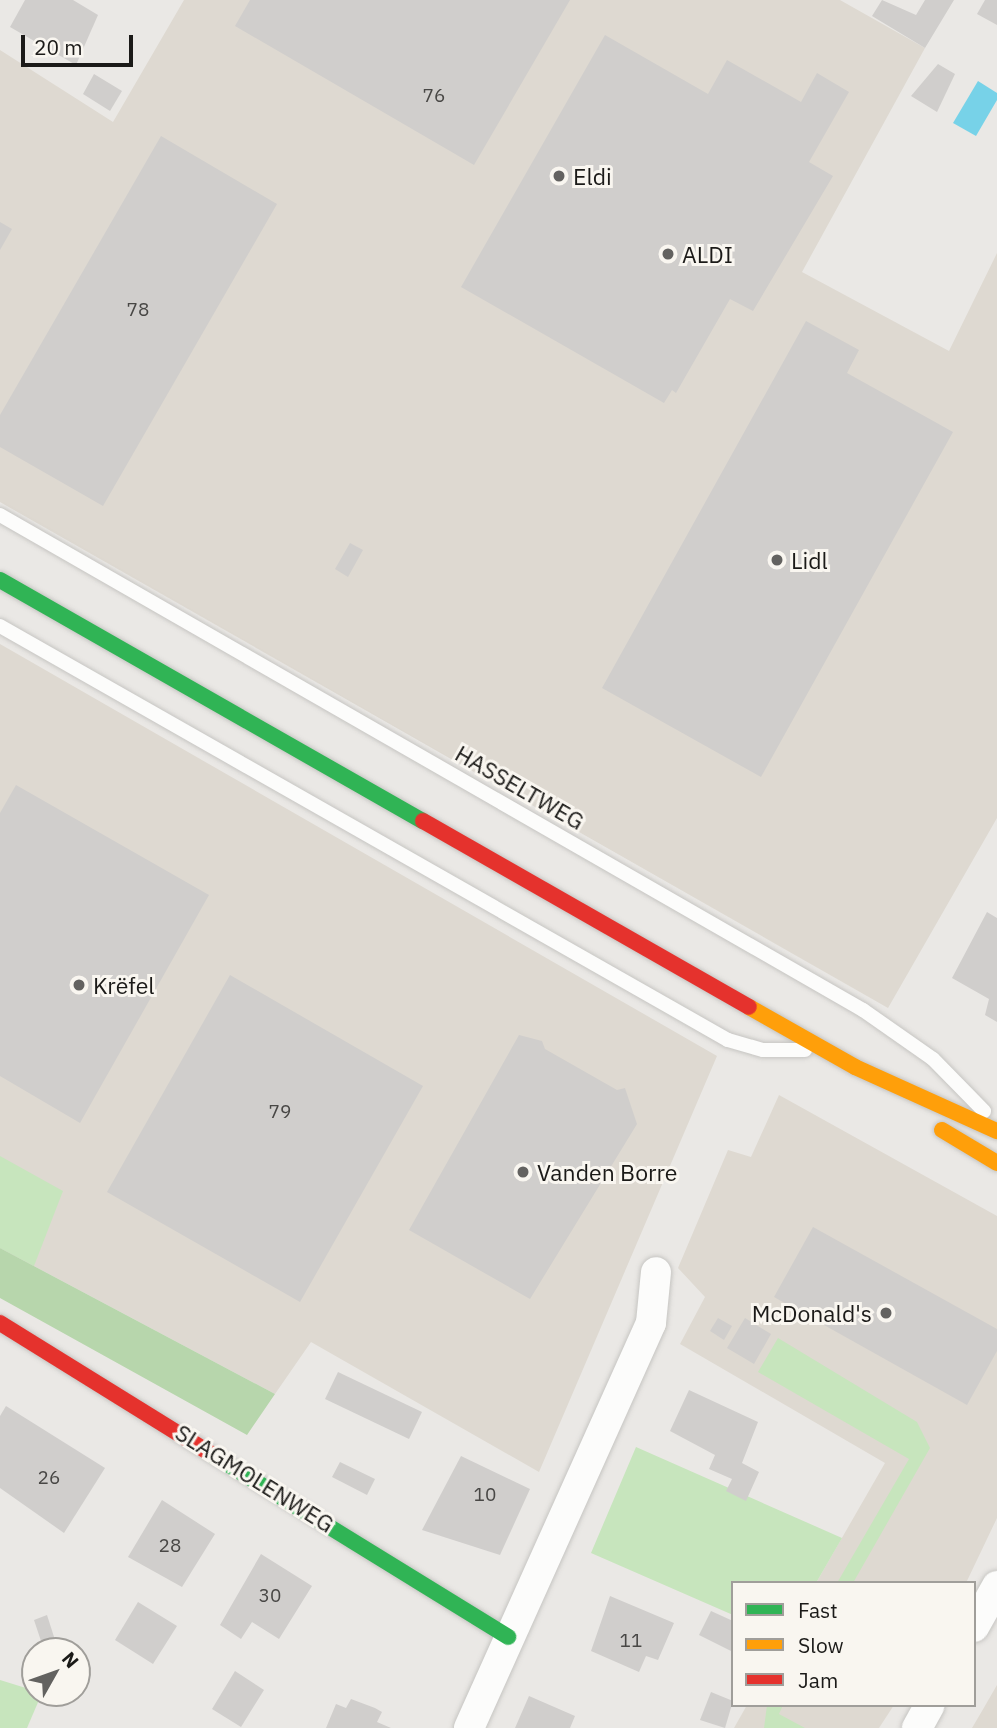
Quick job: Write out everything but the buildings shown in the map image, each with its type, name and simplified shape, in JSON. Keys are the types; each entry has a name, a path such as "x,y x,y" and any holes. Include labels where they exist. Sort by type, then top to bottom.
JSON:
{"main road":[{"path":"0,580 855,1067 997,1131"},
{"path":"855,1067 895,1102 997,1163"},
{"name":"SLAGMOLENWEG","path":"0,1323 508,1637"}],"street":[{"path":"469,1728 651,1323 656,1272"},
{"path":"976,1623 997,1586"},
{"path":"917,1728 929,1707"}],"lane":[{"name":"HASSELTWEG","path":"0,515 882,1022 933,1059 997,1125"},
{"path":"0,626 728,1040 763,1050 825,1049"}],"shaded area":[{"path":"184,0 840,0 925,48 802,272 949,351 997,253 997,818 888,1008 0,502 0,50 113,122"},
{"path":"0,644 717,1056 539,1472 311,1342 275,1394 0,1248"},
{"path":"779,1095 997,1216 997,1518 967,1581 817,1581 885,1463 680,1344 705,1297 678,1268 728,1150 751,1157"},
{"path":"997,1685 997,1728 972,1728 982,1711"},
{"path":"746,1707 893,1707 879,1728 734,1728"}],"green space":[{"path":"0,1156 63,1191 34,1266 0,1248"},
{"path":"0,1248 275,1394 247,1435 0,1298"},
{"path":"778,1338 917,1422 930,1448 854,1581 838,1581 909,1459 758,1372"},
{"path":"636,1447 842,1538 817,1581 731,1581 731,1614 591,1553"},
{"path":"0,1680 21,1686 21,1707 36,1707 27,1728 0,1728"},
{"path":"767,1707 782,1707 779,1714 805,1728 764,1728"}],"water":[{"path":"978,81 997,93 997,100 976,136 953,123"}],"traffic: fast":[{"path":"0,580 423,821"},
{"path":"211,1454 508,1637"}],"traffic: slow":[{"path":"749,1007 855,1067 997,1131"},
{"path":"942,1130 997,1163"}],"traffic: jam":[{"path":"423,821 749,1007"},
{"path":"0,1323 211,1454"}],"place":[{"name":"Eldi","path":"559,176"},
{"name":"ALDI","path":"668,254"},
{"name":"Lidl","path":"777,560"},
{"name":"Krëfel","path":"79,985"},
{"name":"Vanden Borre","path":"523,1172"},
{"name":"McDonald's","path":"886,1313"}]}
